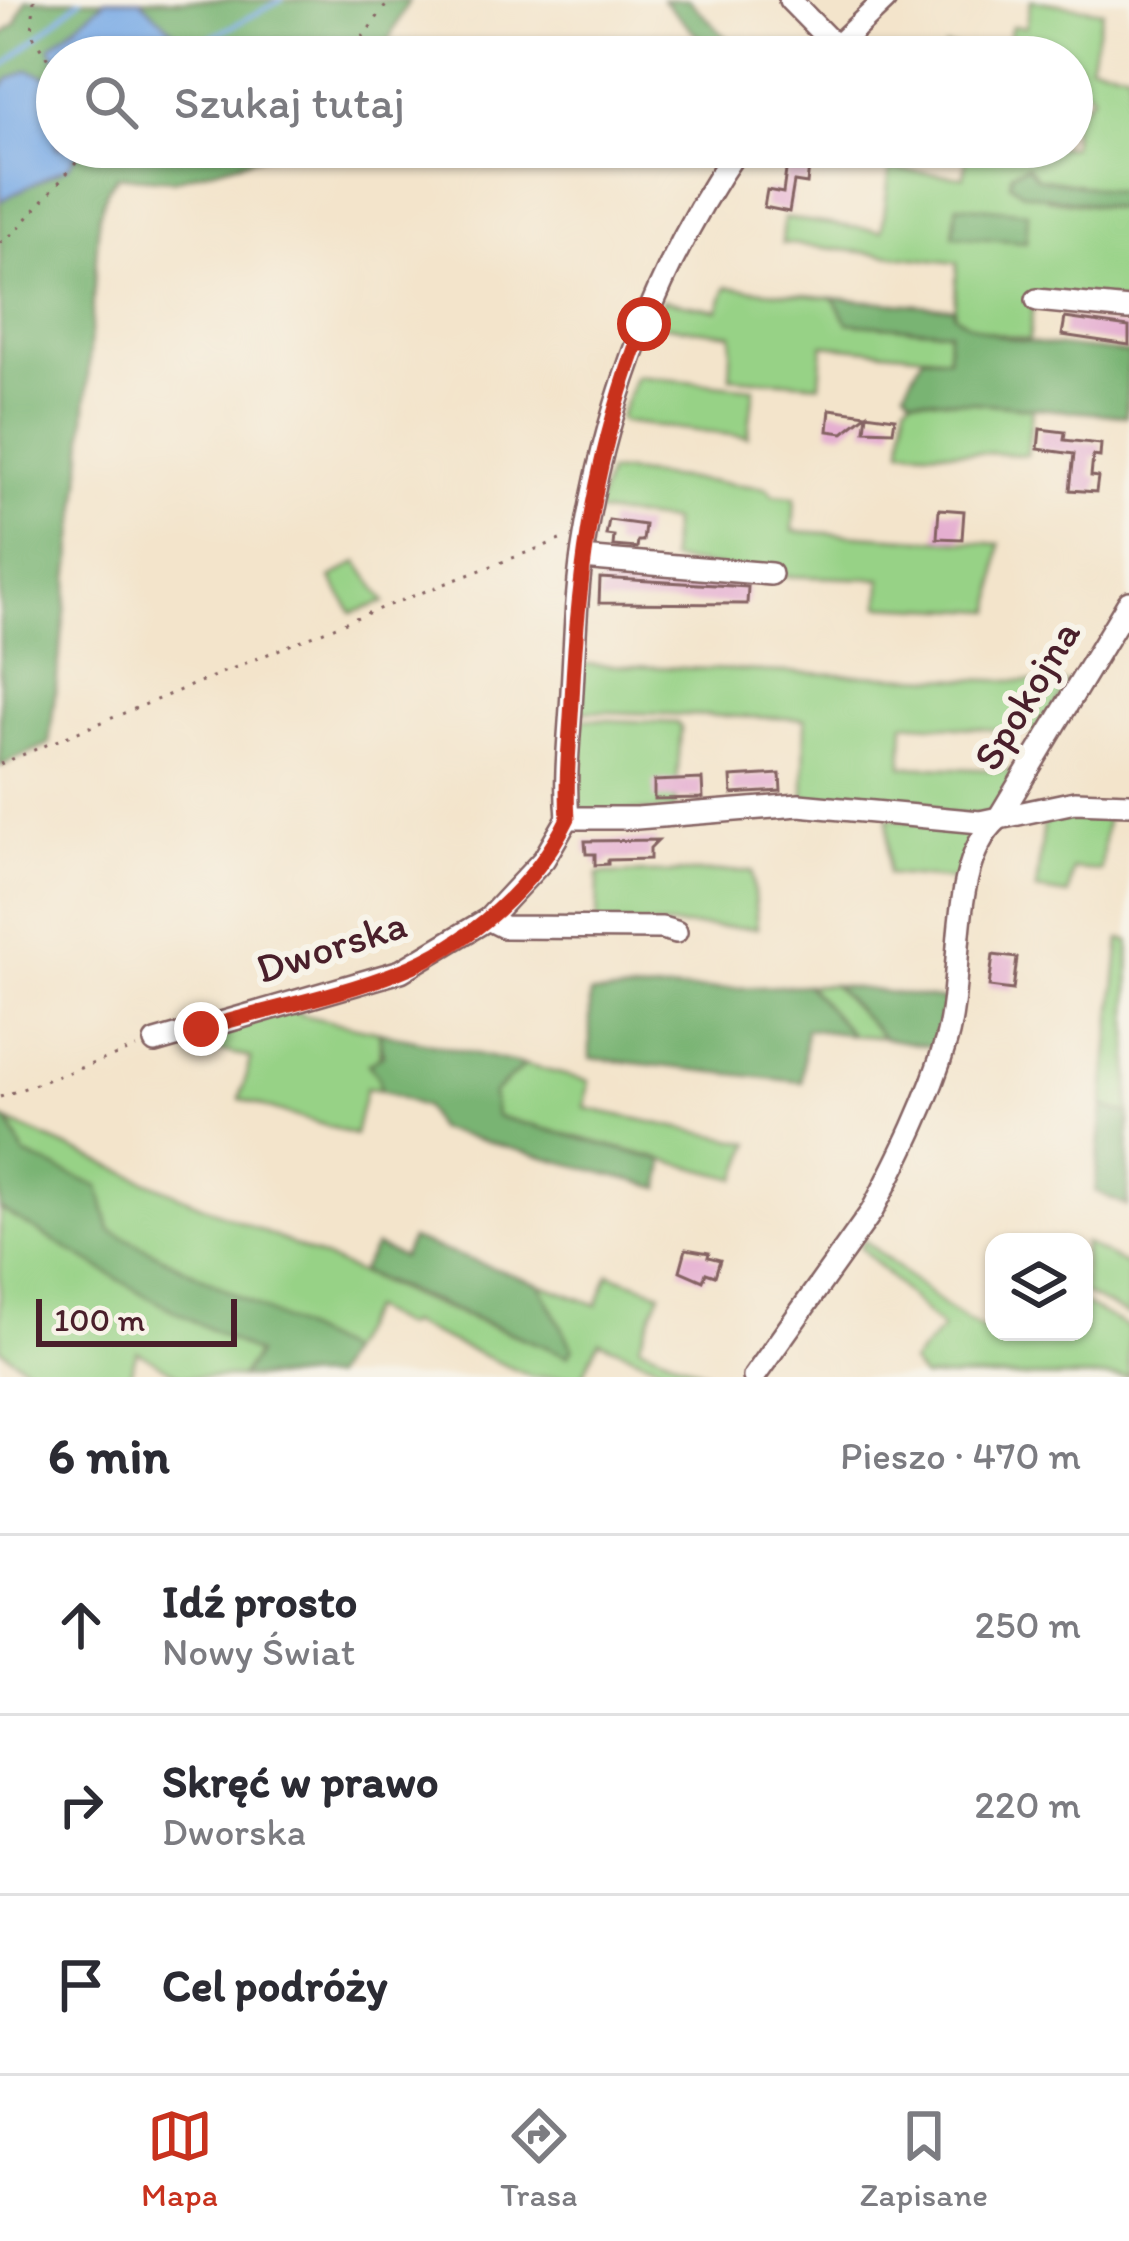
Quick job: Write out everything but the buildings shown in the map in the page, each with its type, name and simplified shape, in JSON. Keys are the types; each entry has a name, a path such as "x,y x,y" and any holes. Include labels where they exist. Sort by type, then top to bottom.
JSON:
{"street":[{"path":"790,0 818,36"},
{"path":"847,36 885,0"},
{"path":"725,168 706,196 644,324 600,465 583,547 568,818 618,820 799,805 993,823 1075,802 1129,804"},
{"path":"1037,300 1129,309"},
{"path":"583,547 771,574"},
{"name":"Spokojna","path":"754,1377 872,1211 934,1078 956,999 967,868 1129,602"},
{"name":"Dworska","path":"155,1042 401,971 488,919 544,859 568,818"},
{"path":"488,919 503,927 676,932"}],"path":[{"path":"34,0 32,34 36,40"},
{"path":"363,36 390,0"},
{"path":"0,243 16,232 72,168"},
{"path":"0,764 363,615 569,537 583,547"},
{"path":"0,1097 155,1042"}],"green space":[{"path":"26,0 409,0 391,36 36,36 36,168 218,168 174,180 118,176 108,188 99,215 81,481 49,744 0,766 0,37 16,23"},
{"path":"663,0 689,0 724,36 697,36"},
{"path":"1031,0 1103,11 1093,52 1093,36 1009,36 1012,26 1026,27"},
{"path":"1093,65 1129,71 1129,193 1036,178 1047,199 1129,210 1129,304 1034,295 1029,340 970,328 954,314 957,263 782,243 784,218 882,231 890,169 964,177 965,168 1093,168"},
{"path":"1029,168 1037,178 1129,193 1129,210 1023,193 1010,183 1012,172"},
{"path":"957,205 1028,212 1026,242 953,236"},
{"path":"726,287 833,298 848,323 949,331 948,357 823,345 820,384 730,377 732,334 652,324 663,300 718,310"},
{"path":"833,298 954,308 954,314 971,325 1013,339 1129,353 1126,416 912,397 905,389 923,356 948,357 949,331 848,323"},
{"path":"636,376 754,388 748,437 623,422 619,418"},
{"path":"912,397 1032,408 1027,455 902,449 906,403"},
{"path":"608,473 767,488 773,495 795,497 793,531 1000,544 993,611 880,606 881,579 781,576 670,560 672,521 595,512"},
{"path":"358,562 385,602 352,613 331,578"},
{"path":"577,664 1067,683 1040,733 904,723 902,766 1020,771 997,809 985,817 804,802 805,719 578,711"},
{"path":"578,722 677,723 681,728 675,810 585,813 574,804"},
{"path":"1107,811 1101,871 1073,869 1068,895 1036,890 1045,815"},
{"path":"888,818 974,831 961,880 888,874"},
{"path":"752,871 757,928 597,924 598,874"},
{"path":"1120,939 1129,941 1129,1114 1103,1107"},
{"path":"807,985 833,985 884,1038 852,1035"},
{"path":"807,985 852,1035 806,1029 802,1082 590,1058 590,994"},
{"path":"834,985 947,1000 934,1047 884,1038"},
{"path":"297,1007 298,1014 379,1032 381,1090 366,1088 355,1135 240,1099 251,1058 176,1039"},
{"path":"379,1032 525,1065 493,1093 496,1116 664,1161 661,1188 437,1129 425,1107 381,1090 368,1064 383,1055"},
{"path":"525,1065 589,1081 585,1108 751,1143 737,1179 496,1116 493,1093"},
{"path":"1103,1107 1129,1114 1127,1206 1095,1191"},
{"path":"0,1118 9,1122 24,1154 99,1187 110,1230 346,1352 332,1377 240,1377 257,1354 148,1297 0,1209"},
{"path":"9,1122 419,1299 567,1355 572,1348 539,1284 597,1305 609,1274 661,1292 639,1345 716,1377 686,1377 599,1341 582,1377 532,1377 370,1309 346,1352 110,1230 98,1187 24,1154"},
{"path":"0,1209 258,1355 240,1377 182,1377 137,1351 129,1377 40,1377 0,1349"},
{"path":"411,1239 539,1284 573,1348 568,1356 360,1272 375,1246 402,1257"},
{"path":"864,1240 947,1308 985,1331 985,1341 1093,1341 1093,1309 1129,1328 1129,1377 922,1377 911,1363 942,1329 860,1247"},
{"path":"1093,1248 1129,1266 1129,1316 1093,1298"}],"water":[{"path":"106,0 140,0 179,36 63,36"},
{"path":"28,70 36,73 36,168 65,168 0,201 0,90 9,79"}],"waterway":[{"path":"38,36 80,0"},
{"path":"214,36 282,0"},
{"path":"0,69 36,38"}],"route":[{"path":"201,1029 401,971 488,919 526,881 561,834 568,818 576,622 585,536 600,465 644,324"}]}
